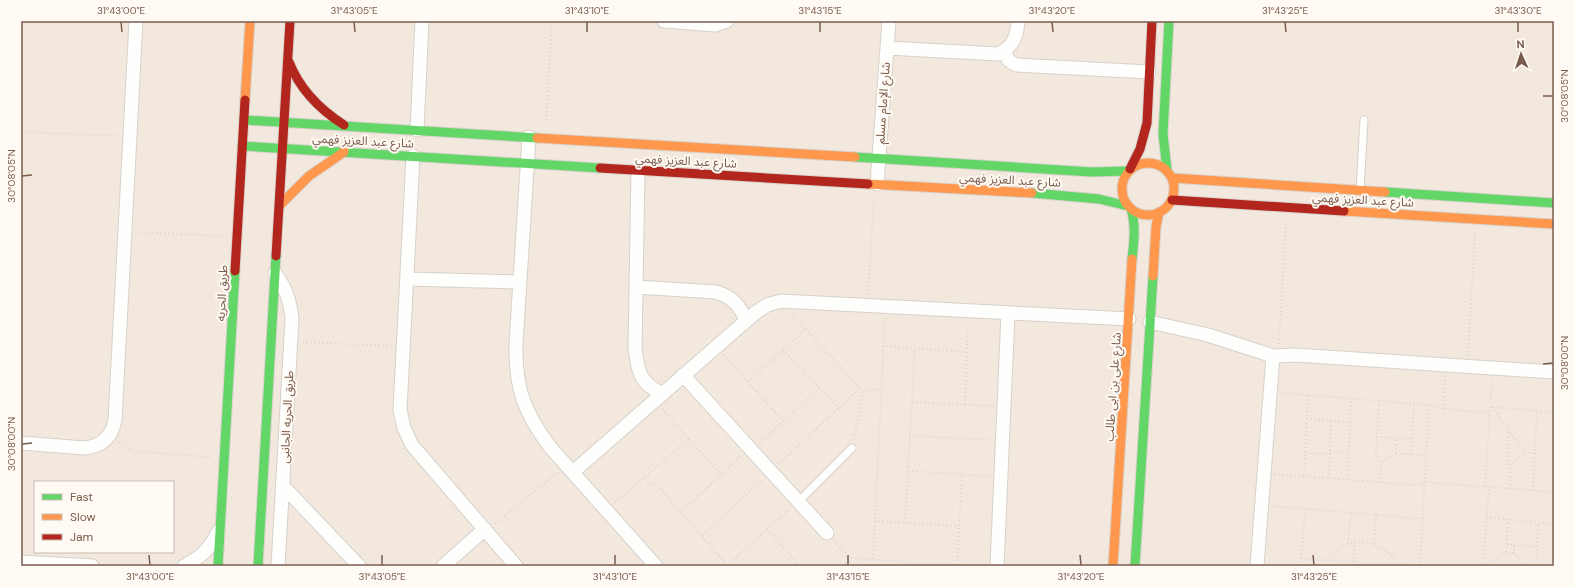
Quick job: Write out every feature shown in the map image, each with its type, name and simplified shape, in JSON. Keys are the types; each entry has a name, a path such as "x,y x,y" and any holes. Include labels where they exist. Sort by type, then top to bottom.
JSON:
{"street":[{"path":"21,443 85,448 94,447 106,440 114,429 136,21"},
{"name":"طريق الحريه","path":"218,566 250,21"},
{"path":"258,566 290,21"},
{"path":"417,130 422,21"},
{"path":"664,21 716,25 727,21"},
{"name":"شارع الإمام مسلم","path":"876,184 889,21"},
{"path":"887,48 998,54 1005,51 1011,45 1015,38 1018,21"},
{"path":"1152,21 1147,123 1142,144 1122,182 1124,200 1130,208 1142,214 1148,215 1159,212 1168,205 1172,200 1174,189 1172,178 1167,170 1164,146 1170,21"},
{"path":"1005,51 1008,60 1016,65 1150,72"},
{"path":"280,206 309,176 344,152 346,132 313,102 298,82 288,59"},
{"name":"شارع عبد العزيز فهمي","path":"244,120 284,122 346,132 417,130 879,159 1093,175 1129,170"},
{"path":"1147,123 1157,126 1164,124"},
{"path":"529,137 516,359 519,388 526,410 537,429 569,468 656,566"},
{"name":"شارع عبد العزيز فهمي","path":"242,146 876,184 1091,194 1130,208"},
{"path":"413,156 400,410 404,428 412,445 516,566"},
{"path":"1129,170 1136,165 1149,162 1155,163 1167,170"},
{"path":"638,170 635,349 639,372 644,381 658,397"},
{"name":"شارع عبد العزيز فهمي","path":"1172,178 1554,203"},
{"path":"1197,202 1195,191 1199,180"},
{"name":"شارع عبد العزيز فهمي","path":"1172,200 1554,224"},
{"name":"شارع على بن ابى طالب","path":"1113,566 1134,224 1130,208"},
{"path":"1135,566 1155,246 1159,212"},
{"path":"1133,245 1144,242 1155,246"},
{"name":"طريق الحريه الجانبى","path":"275,273 284,287 290,302 292,319 278,566"},
{"path":"407,279 520,282"},
{"path":"636,287 716,292 726,295 739,306 746,321"},
{"path":"569,468 658,397 746,321 767,305 781,301 1129,319"},
{"path":"996,566 1008,313"},
{"path":"1150,322 1208,335 1276,356 1296,355 1554,372"},
{"path":"1257,566 1270,392 1276,356"},
{"path":"684,375 827,533"},
{"path":"283,486 359,566"},
{"path":"184,566 199,558 211,545 220,529"},
{"path":"443,566 486,530"},
{"path":"21,562 92,566"}],"lane":[{"path":"1360,191 1364,120"},
{"path":"798,502 852,448"}],"path":[{"path":"545,138 552,21"},
{"path":"21,132 130,137"},
{"path":"868,306 876,184"},
{"path":"1276,356 1287,208"},
{"path":"1468,366 1476,219"},
{"path":"125,232 237,236"},
{"path":"781,301 863,392 852,448"},
{"path":"874,559 885,307"},
{"path":"965,405 969,311"},
{"path":"748,382 806,329"},
{"path":"291,341 404,346"},
{"path":"717,346 783,421"},
{"path":"883,346 967,352"},
{"path":"905,523 914,348"},
{"path":"783,350 839,408"},
{"path":"1443,409 1446,365"},
{"path":"1485,487 1489,413 1491,407 1492,368"},
{"path":"682,512 721,475 820,388"},
{"path":"702,536 860,388"},
{"path":"863,392 881,388"},
{"path":"1270,392 1429,405 1443,409 1489,413"},
{"path":"1304,476 1308,395"},
{"path":"658,397 689,440 721,475"},
{"path":"1348,480 1351,399"},
{"path":"1379,401 1376,455 1381,464 1380,482"},
{"path":"912,402 1003,406"},
{"path":"1411,455 1414,404"},
{"path":"1301,559 1421,566 1422,519 1429,405"},
{"path":"1491,407 1554,412"},
{"path":"1491,407 1524,453"},
{"path":"1533,490 1537,411"},
{"path":"1307,419 1350,422"},
{"path":"1329,478 1331,421"},
{"path":"114,429 115,436 119,443 125,448 133,451 224,458"},
{"path":"1508,431 1507,465 1510,466 1510,489"},
{"path":"910,436 1002,440"},
{"path":"1377,437 1412,439"},
{"path":"1396,438 1396,453"},
{"path":"606,510 689,440"},
{"path":"1330,451 1349,452"},
{"path":"1305,453 1330,454"},
{"path":"1381,464 1385,459 1396,453 1426,456"},
{"path":"1510,466 1524,453 1535,453"},
{"path":"486,530 569,468"},
{"path":"908,471 1000,476"},
{"path":"957,565 962,474"},
{"path":"1264,474 1415,485 1425,482 1554,492"},
{"path":"645,477 650,483 658,486 728,566 798,502"},
{"path":"1483,566 1489,487"},
{"path":"1262,505 1422,519"},
{"path":"1301,566 1305,509"},
{"path":"1348,543 1351,512"},
{"path":"1374,544 1376,514"},
{"path":"1486,517 1554,524"},
{"path":"1506,553 1508,519"},
{"path":"875,521 959,526"},
{"path":"1536,566 1538,522"},
{"path":"767,529 800,566"},
{"path":"827,533 850,558 850,566"},
{"path":"1324,561 1331,553 1348,543 1355,542 1374,544 1384,548 1399,565"},
{"path":"1353,562 1355,542"},
{"path":"1507,545 1537,547"},
{"path":"1514,546 1514,553 1527,566"},
{"path":"1483,566 1506,553 1514,553"},
{"path":"842,566 850,558 965,566"}],"shaded area":[{"path":"21,21 1554,21 1554,566 21,566"}],"traffic: fast":[{"path":"1167,170 1163,134 1169,21"},
{"path":"244,120 537,138"},
{"path":"242,146 600,168"},
{"path":"855,157 1092,172 1128,171"},
{"path":"1385,192 1554,203"},
{"path":"1032,193 1099,199 1128,206"},
{"path":"1131,209 1134,227 1132,259"},
{"path":"258,566 276,256"},
{"path":"218,566 235,271"},
{"path":"1135,566 1153,276"}],"traffic: slow":[{"path":"245,100 250,21"},
{"path":"537,138 855,157"},
{"path":"280,205 309,176 344,152 344,150"},
{"path":"1143,163 1153,163 1167,170 1174,184 1174,189 1174,194 1167,208 1153,215 1143,215 1133,211 1126,204 1122,194 1122,184 1126,174 1133,167 1143,163"},
{"path":"1172,178 1385,192"},
{"path":"868,184 1032,193"},
{"path":"1344,211 1554,224"},
{"path":"1153,276 1156,227 1159,212"},
{"path":"1113,566 1132,259"}],"traffic: jam":[{"path":"276,256 290,21"},
{"path":"1130,169 1140,149 1147,123 1152,21"},
{"path":"289,62 293,72 311,98 326,112 344,125"},
{"path":"235,271 245,100"},
{"path":"600,168 868,184"},
{"path":"1172,200 1344,211"}]}
